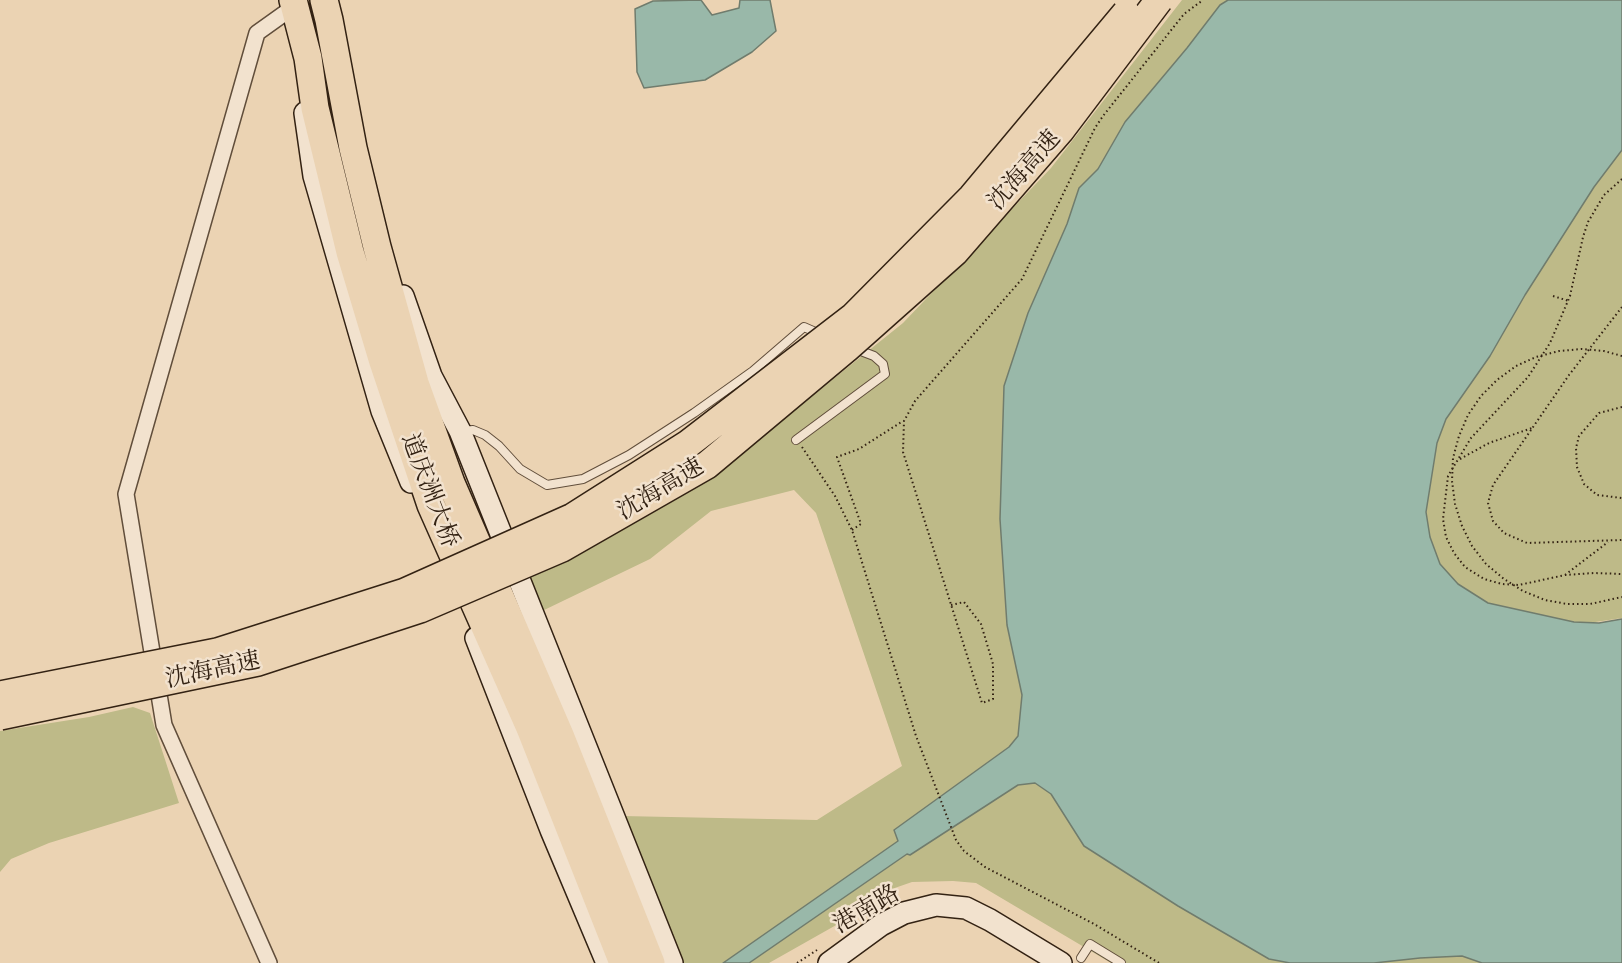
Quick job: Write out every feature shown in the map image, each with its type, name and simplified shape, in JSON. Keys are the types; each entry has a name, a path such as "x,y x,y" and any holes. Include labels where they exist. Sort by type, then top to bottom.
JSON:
{"highway":[{"name":"道庆洲大桥","path":"324,0 353,147 377,247 415,383 452,483 560,735 651,963"},
{"name":"沈海高速","path":"0,695 217,652 405,592 573,517 688,444 853,317 972,197 1112,32 1136,0"},
{"name":"沈海高速","path":"0,716 258,662 420,609 562,548 707,465 847,348 955,252 1060,131 1159,0"},
{"name":"道庆洲大桥","path":"287,4 308,58 315,108 350,252 431,506 530,728 623,963"}],"main road":[{"path":"338,0 362,154 392,267 431,376 460,431 672,963"},
{"path":"287,4 314,176 382,411 484,656 547,819 607,963"},
{"name":"港南路","path":"829,963 896,917 936,905 966,908 1071,961"},
{"name":"港南路","path":"847,963 886,935 912,923 939,915 960,919 982,929 1038,963"}],"street":[{"path":"269,963 164,725 126,494 257,33 287,4"}],"lane":[{"path":"460,431 474,430 485,435 499,446 520,469 547,485 583,479 628,455 694,413 753,371 804,327 834,340"},
{"path":"796,440 885,374 883,364 874,356 844,344"},
{"path":"1071,961 1090,944 1121,963"}],"path":[{"path":"951,605 964,602 981,624 993,664 993,699 982,703 951,605 903,452 905,419 915,401 1022,279 1095,128 1103,116 1184,14 1203,0"},
{"path":"1622,179 1604,195 1588,222 1569,301 1550,343 1528,377 1483,423 1448,476 1443,519 1446,537 1454,553 1465,567 1484,579 1502,584 1519,585 1565,575 1622,574"},
{"path":"1553,296 1569,301"},
{"path":"1622,307 1569,375 1493,485 1488,503 1493,521 1504,533 1527,543 1622,540"},
{"path":"1622,356 1604,351 1582,349 1559,351 1536,357 1516,366 1481,396 1468,415 1453,458 1452,481 1455,504 1472,546 1486,564 1503,579 1545,600 1567,604 1590,604 1622,597"},
{"path":"1622,407 1599,413 1579,436 1576,448 1577,467 1584,484 1597,495 1622,498"},
{"path":"852,530 861,524 837,457 859,449 905,419"},
{"path":"1457,460 1489,443 1532,428"},
{"path":"796,440 835,496 852,530 916,736 952,833 964,851 986,867 1094,924 1159,963"},
{"path":"1565,575 1609,540"}],"shaded area":[{"path":"701,0 712,15 739,8 740,0 770,0 776,31 752,52 705,80 644,88 637,72 635,9 653,1"},
{"path":"1182,0 1245,0 1464,949 1557,963 1111,963 976,883 953,881 912,882 866,898 838,924 769,963 684,963 622,816 817,820 902,766 816,513 794,490 711,511 650,559 540,612 529,572 741,453 903,323 1051,168"},
{"path":"1228,0 1622,0 1622,150 1594,187 1525,295 1490,356 1446,419 1437,443 1426,512 1430,537 1440,564 1458,584 1488,603 1574,622 1599,623 1622,619 1622,963 1482,963 1462,956 1374,963 1290,963 1269,959 1178,906 1084,846 1051,794 1035,783 1018,785 910,855 907,854 749,963 723,963 898,841 894,830 1009,747 1018,736 1022,695 1007,625 1000,519 1004,386 1028,313 1067,224 1079,188 1098,169 1125,122 1220,5"},
{"path":"1622,136 1622,618 1555,628 1464,600 1415,541 1425,430"},
{"path":"133,707 150,713 179,803 49,843 11,859 0,872 0,731 89,717"}]}
